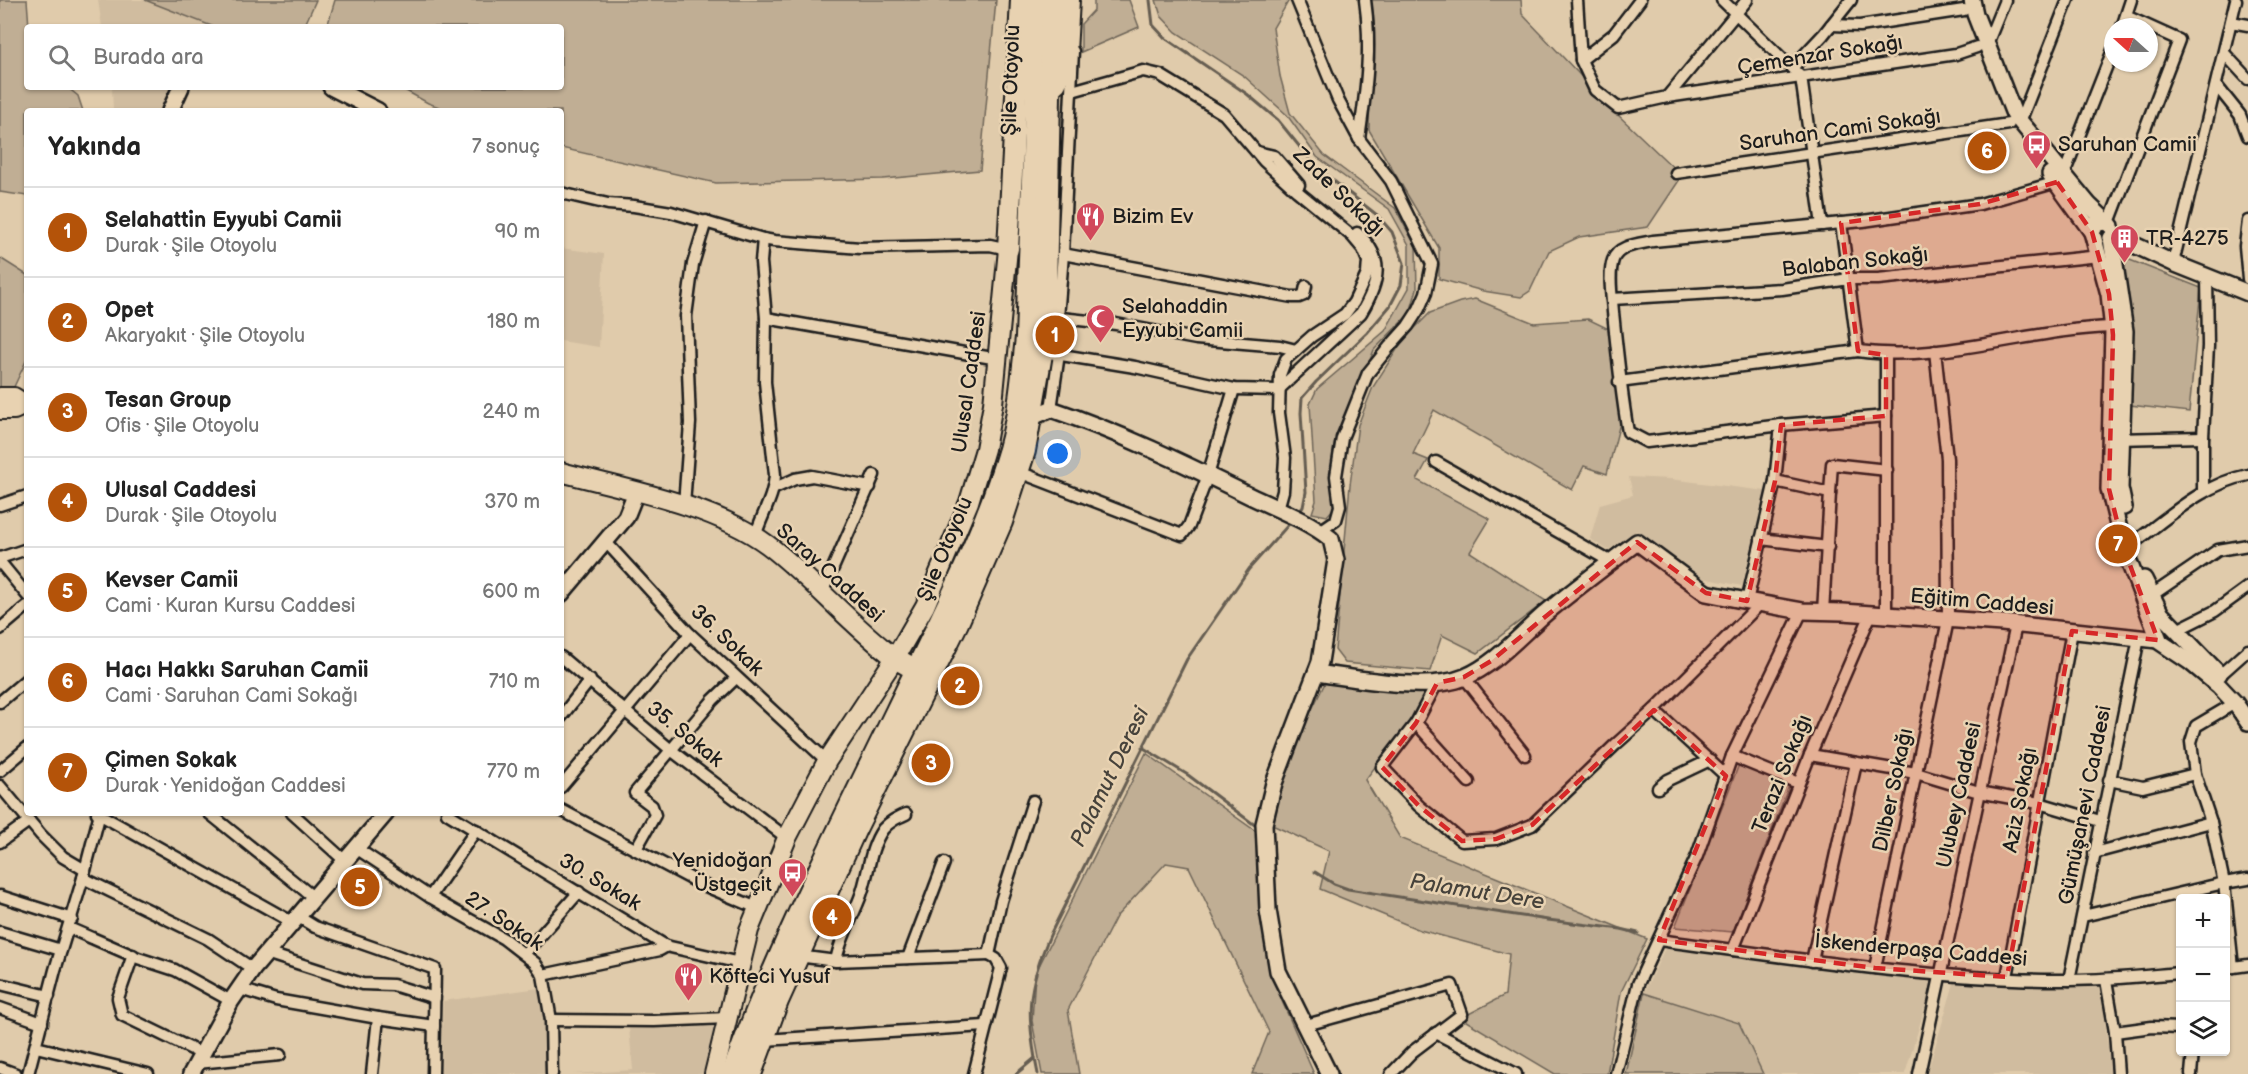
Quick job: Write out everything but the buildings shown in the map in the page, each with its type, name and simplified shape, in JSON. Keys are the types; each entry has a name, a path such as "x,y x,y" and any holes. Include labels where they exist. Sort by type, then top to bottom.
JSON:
{"highway":[{"path":"1008,249 1021,0"},
{"name":"Şile Otoyolu","path":"751,1074 755,1036 808,897 965,568 1009,448 1020,392 1026,337 1039,0"},
{"name":"Şile Otoyolu","path":"755,1036 798,956 860,821 958,623 1002,522 1019,471 1051,353 1049,106 1052,0"},
{"path":"1049,106 1066,52 1069,0"},
{"path":"895,658 916,670"},
{"path":"730,1074 755,1036"}],"main road":[{"name":"Ulusal Caddesi","path":"714,1074 740,963 757,908 787,838 827,761 895,658 925,606 969,502 985,449 993,404 1008,249"},
{"path":"0,397 14,397 24,401"},
{"path":"0,410 14,410 24,403"},
{"name":"Saray Caddesi","path":"564,473 684,505 738,526 786,560 895,658"}],"street":[{"path":"1297,0 1338,100 1359,139 1391,181 1432,264 1426,293 1419,309 1408,326 1368,373 1355,402 1342,438 1336,476 1340,506 1336,520 1320,531"},
{"path":"1359,139 1369,69 1369,24 1365,0"},
{"path":"1577,0 1581,60"},
{"path":"1581,60 1614,34 1640,0"},
{"path":"1722,0 1801,77 1822,225"},
{"path":"1667,98 1747,0"},
{"path":"1792,68 1851,0"},
{"path":"1982,46 2005,0"},
{"path":"2014,123 2068,0"},
{"path":"2060,178 2099,242 2106,242 2179,40 2126,16 2132,0"},
{"path":"2173,263 2236,0"},
{"path":"1831,25 1860,26 1966,3 1975,14 1982,46 2014,114 2014,123 2060,178 2089,205 2110,230 2173,263 2248,293"},
{"path":"2231,22 2248,25"},
{"path":"1074,38 1064,254 1052,317 1116,324 1196,339 1280,346 1296,350"},
{"name":"Çemenzar Sokağı","path":"1581,60 1595,90 1618,108 1667,98 1956,54 1982,46"},
{"path":"2224,53 2248,79"},
{"path":"1072,91 1143,70 1160,75 1224,114 1257,152 1297,191 1352,236 1364,249 1368,261 1362,289 1345,314 1312,336 1286,359 1280,375 1278,413 1285,458 1283,491 1278,509"},
{"path":"1886,416 1781,425 1647,442 1628,432 1619,382 1612,298 1612,260 1619,251 1630,246 1686,237 1841,223 1980,204 2060,178 2104,72"},
{"path":"2216,86 2240,115 2248,136"},
{"path":"171,108 180,90"},
{"path":"337,90 372,108"},
{"name":"Saruhan Cami Sokağı","path":"1676,173 2014,123"},
{"name":"Zade Sokağı","path":"1257,152 1274,156 1303,189 1373,248 1377,260 1376,284 1361,313 1278,390"},
{"path":"1049,182 1067,195"},
{"path":"564,194 608,204 671,212 763,239 860,248 990,245 1008,249"},
{"path":"684,505 690,423 687,308 693,264 706,221"},
{"path":"2248,221 2245,246 2248,279"},
{"path":"1841,223 1858,351"},
{"path":"2110,230 2124,331 2109,489 2163,643"},
{"path":"2093,233 2109,294 2113,327 2115,439"},
{"path":"755,537 761,516 775,488 765,382 766,318 761,262 763,239"},
{"path":"1064,254 1292,297 1304,295 1306,286"},
{"name":"Balaban Sokağı","path":"1612,298 1782,289 1849,279 1878,279 2100,256"},
{"path":"2203,492 2203,437 2208,346 2207,276"},
{"path":"766,318 998,359"},
{"path":"1619,382 1858,351 1886,355 1935,351 2113,327"},
{"name":"Dilber Sokağı","path":"1875,968 1948,620 1947,459 1935,351"},
{"path":"1051,409 1051,353 1135,367 1234,389 1278,390"},
{"path":"1879,615 1887,470 1886,355"},
{"path":"1019,471 1182,535 1189,526 1208,475 1234,389"},
{"path":"1032,417 1051,409 1083,420 1208,475 1278,509 1331,539 1336,560 1320,662 1274,783 1264,824 1268,910 1278,971 1329,1074"},
{"path":"1437,683 1416,723 1382,767 1419,806 1462,841 1496,839 1532,825 1654,710 1753,602 1761,538 1775,481 1781,425"},
{"path":"2115,439 2203,437"},
{"path":"1316,673 1409,684 1437,683 1464,677 1491,661 1548,611 1611,562 1436,462"},
{"path":"1823,612 1832,464 1887,470"},
{"path":"822,593 874,475"},
{"path":"2128,547 2203,492 2229,479 2248,475"},
{"path":"775,488 795,479 812,476 870,487"},
{"path":"1775,481 1830,493"},
{"path":"564,590 626,517 636,492"},
{"path":"0,505 24,497"},
{"path":"1761,538 1828,547"},
{"name":"36. Sokak","path":"605,541 690,634 827,761"},
{"name":"Eğitim Caddesi","path":"1611,562 1637,542 1706,593 1802,611 2016,625 2139,638 2163,643"},
{"path":"2152,595 2218,550 2248,545"},
{"path":"2128,547 2161,614 2175,631"},
{"path":"0,558 24,550"},
{"path":"0,562 24,591"},
{"path":"2175,631 2215,611 2248,587"},
{"path":"0,629 24,609"},
{"path":"1616,1074 1638,984 1697,856 1732,756 1802,611"},
{"name":"Terazi Sokağı","path":"1733,950 1810,755 1879,615"},
{"name":"Ulubey Caddesi","path":"1919,1074 2016,625"},
{"path":"2242,704 2163,643 2158,634 2164,627 2170,627 2175,631 2242,697 2248,722"},
{"name":"Aziz Sokağı","path":"2007,977 2072,631"},
{"path":"564,783 690,634"},
{"name":"Gümüşanevi Caddesi","path":"2069,980 2139,638"},
{"path":"2220,675 2248,650"},
{"name":"35. Sokak","path":"564,659 671,750 787,838"},
{"path":"1464,677 1525,755"},
{"path":"636,849 655,815 652,806 635,793 713,700 736,678"},
{"path":"564,713 590,680"},
{"path":"0,702 24,682"},
{"path":"2229,948 2224,883 2211,822 2195,774 2191,742 2196,726 2242,704"},
{"path":"1654,710 1726,776"},
{"path":"1416,723 1469,782"},
{"path":"0,771 24,755"},
{"path":"1810,755 1916,773 1979,792 2039,803 2100,821"},
{"path":"1732,756 1798,783"},
{"path":"1658,788 1668,780 1710,760"},
{"path":"1812,962 1856,764"},
{"path":"2109,780 2143,788 2195,774"},
{"path":"0,786 24,815"},
{"path":"989,956 1001,901 1033,801"},
{"path":"564,812 701,884 757,908"},
{"path":"836,961 838,949 862,893 870,856 882,831 890,821 906,814"},
{"path":"25,816 63,857 84,874 208,939 253,969"},
{"path":"28,1074 84,874 98,816"},
{"path":"102,816 294,919 435,969 434,1074"},
{"path":"213,816 313,897"},
{"path":"295,816 345,861"},
{"path":"197,1064 253,969 383,816"},
{"name":"30. Sokak","path":"452,816 667,946 740,963"},
{"path":"0,842 29,821"},
{"path":"2094,853 2211,822"},
{"path":"430,897 476,830"},
{"name":"27. Sokak","path":"356,848 430,897 525,953 536,963 543,975 551,1020 552,1074"},
{"path":"908,958 944,863"},
{"path":"2083,916 2248,879"},
{"path":"525,953 579,892"},
{"path":"0,896 70,923 133,955 236,995 434,1026"},
{"path":"0,932 61,950"},
{"name":"İskenderpaşa Caddesi","path":"1659,940 1812,962 1940,974 2106,980 2176,973"},
{"path":"543,975 660,950 667,946"},
{"path":"266,953 362,984 393,985 435,998"},
{"path":"133,955 118,998 122,1015 197,1064 280,1055"},
{"path":"798,956 836,961 989,956 996,959 1001,968 974,1074"},
{"path":"2230,967 2248,965"},
{"path":"2106,980 2115,1032 2118,1074"},
{"path":"0,984 49,996"},
{"path":"1306,1025 1452,985 1462,1014 1412,1052 1391,1074"},
{"path":"0,1008 42,1023"},
{"path":"372,1074 378,1018"},
{"path":"551,1020 654,1021 728,1018"},
{"path":"755,1036 986,1026"},
{"path":"2115,1032 2152,1027 2176,1028"},
{"path":"1436,1033 1516,1074"},
{"path":"36,1047 148,1074"},
{"path":"2191,1074 2193,1056"},
{"path":"0,1068 16,1074"}],"highlighted area":[{"path":"2057,182 2092,232 2109,294 2113,335 2109,489 2124,549 2158,640 2072,631 2007,977 1875,968 1659,940 1726,776 1654,710 1532,825 1496,839 1462,841 1419,806 1382,767 1416,723 1437,683 1464,677 1491,661 1637,542 1706,593 1747,601 1775,481 1781,425 1886,416 1886,355 1858,351 1841,223 1980,204"}],"shaded area":[{"path":"0,0 27,0 29,24 24,24 24,90 71,90 78,96 82,108 24,108 24,196 0,192"},
{"path":"98,0 145,0 205,24 102,24"},
{"path":"145,0 316,0 305,24 206,24"},
{"path":"335,0 996,0 980,170 883,179 716,183 564,149 564,108 442,108 404,90 564,90 564,24 328,24"},
{"path":"1094,0 1129,0 1139,27 1081,52 1081,24 1094,10"},
{"path":"1156,0 1289,0 1273,28 1280,76 1290,113 1324,155 1395,208 1416,247 1417,289 1410,313 1374,350 1335,448 1334,508 1327,516 1312,513 1316,501 1310,404 1317,389 1385,331 1409,288 1409,245 1389,209 1317,157 1287,115 1244,76 1176,32 1161,16"},
{"path":"1368,0 1521,0 1522,14 1616,113 1682,176 1648,227 1579,237 1549,251 1530,291 1521,297 1483,291 1439,279 1439,248 1369,130 1371,34"},
{"path":"112,90 178,90 169,108 113,108"},
{"path":"564,248 604,254 599,347 564,341"},
{"path":"2117,255 2201,288 2189,412 2130,405"},
{"path":"0,258 24,273 24,365 12,391 0,390"},
{"path":"1475,299 1534,323 1588,319 1617,333 1620,423 1607,474 1584,466 1572,490 1434,410 1413,454 1428,460 1417,480 1490,519 1470,552 1546,601 1478,653 1442,635 1430,671 1345,663 1335,650 1350,485 1358,425 1373,387 1403,340 1430,313"},
{"path":"1629,477 1670,479 1766,491 1742,586 1702,578 1636,531 1608,550 1590,539 1600,504 1633,495"},
{"path":"1329,675 1433,692 1365,780 1400,838 1647,939 1621,992 1607,1074 1555,1074 1461,1018 1505,995 1509,954 1420,930 1320,889 1329,851 1270,824 1271,792"},
{"path":"1146,753 1261,835 1265,850 1282,1001 1314,1074 1252,1074 1269,1032 1189,867 1166,863 1116,917 1068,1010 1079,1074 1042,1074 1032,1021 1035,974"},
{"path":"1740,762 1790,783 1733,932 1675,927"},
{"path":"1666,946 1933,980 1905,1074 1763,1074 1739,1023 1644,993"},
{"path":"1955,980 2101,985 2111,1074 1927,1074"},
{"path":"539,988 552,1074 441,1074 443,1001"},
{"path":"1644,993 1739,1023 1763,1074 1626,1074"},
{"path":"721,1027 705,1074 573,1074 633,1070 629,1028"}],"waterway":[{"name":"Palamut Deresi","path":"1150,0 1153,25 1165,38 1247,94 1278,120 1316,167 1377,215 1392,232 1404,263 1401,285 1390,306 1367,333 1302,398 1306,492 1300,511"},
{"name":"Palamut Deresi","path":"1038,1074 1031,1035 1031,1002 1037,970 1051,933 1187,659 1249,569 1289,524"},
{"name":"Palamut Dere","path":"1142,747 1188,775 1256,826"},
{"name":"Palamut Dere","path":"1315,872 1334,884 1348,889 1638,933"},
{"path":"1016,1074 1035,1058"}],"place":[{"name":"Hacı Hakkı Saruhan Camii","path":"1987,151"},
{"name":"Saruhan Camii","path":"2037,170"},
{"name":"Bizim Ev","path":"1091,242"},
{"name":"TR-4275","path":"2125,264"},
{"name":"Selahattin Eyyubi Camii","path":"1055,335"},
{"name":"Selahaddin Eyyubi Camii","path":"1101,344"},
{"name":"Çimen Sokak","path":"2118,544"},
{"name":"Opet","path":"960,686"},
{"name":"Tesan Group","path":"931,763"},
{"name":"Kevser Camii","path":"360,887"},
{"name":"Yenidoğan Üstgeçit","path":"793,898"},
{"name":"Ulusal Caddesi","path":"832,917"},
{"name":"Köfteci Yusuf","path":"688,1002"}]}
